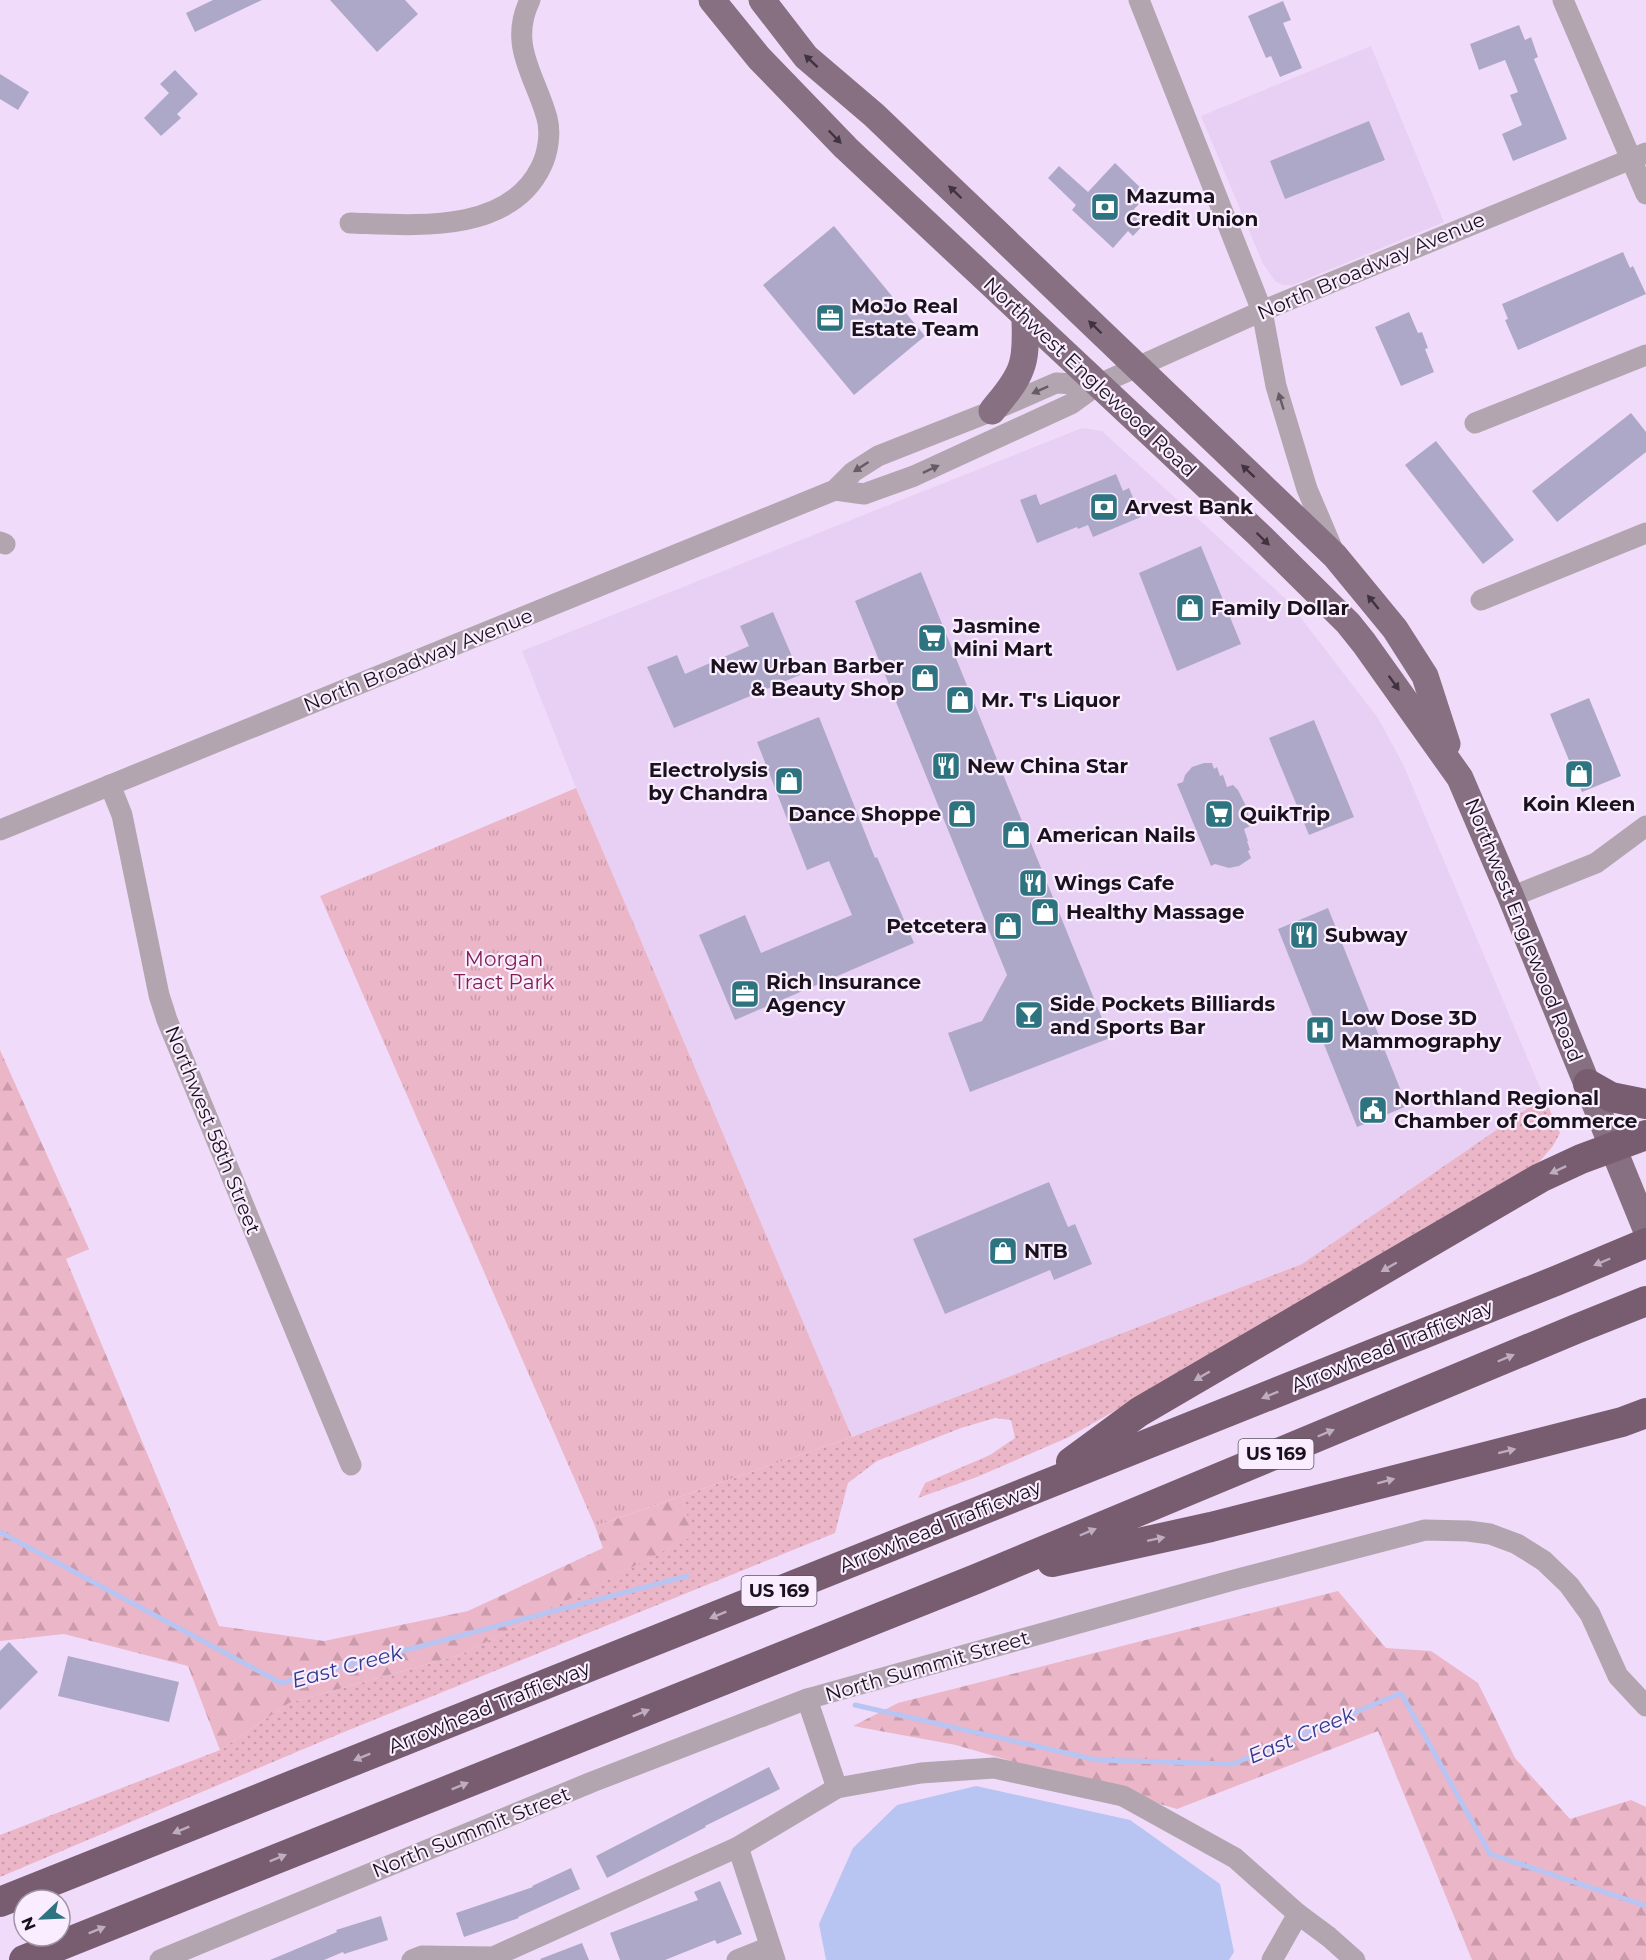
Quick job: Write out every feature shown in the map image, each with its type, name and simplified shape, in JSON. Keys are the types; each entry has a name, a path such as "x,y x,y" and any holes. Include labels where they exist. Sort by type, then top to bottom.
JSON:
{"highway":[{"path":"1588,1084 1611,1097 1646,1104"},
{"path":"1036,1488 1139,1412 1540,1178 1581,1159 1646,1135"},
{"name":"Arrowhead Trafficway","path":"0,1902 1646,1243"},
{"name":"US 169","path":"24,1960 976,1579 1646,1301"},
{"path":"976,1579 1211,1527 1638,1420"}],"main road":[{"name":"Northwest Englewood Road","path":"712,0 759,57 846,148 1257,533 1365,644 1453,766 1470,797 1646,1229"},
{"name":"Northwest Englewood Road","path":"762,0 806,57 874,115 1335,555 1395,629 1425,676 1453,766"},
{"path":"992,411 1022,368 1025,317"}],"street":[{"path":"350,223 417,225 463,221 506,204 523,192 537,176 544,160 549,138 548,120 521,43 521,23 530,0"},
{"path":"1139,0 1262,311 1276,386 1304,477 1335,555"},
{"path":"1563,0 1639,156 1646,194"},
{"name":"North Broadway Avenue","path":"835,490 864,494 914,476 1071,404 1097,385 1262,311 1639,156"},
{"path":"1475,423 1646,355"},
{"name":"North Broadway Avenue","path":"0,830 835,490 853,472 878,456 1056,384 1097,385"},
{"path":"1480,600 1646,533"},
{"name":"Northwest 58th Street","path":"110,785 122,815 159,995 167,1020 351,1465"},
{"path":"1511,897 1596,863 1646,826"},
{"name":"North Summit Street","path":"160,1960 592,1782 807,1699 1230,1581 1425,1530 1490,1534 1517,1544 1544,1561 1569,1585 1590,1614 1618,1676 1646,1706"},
{"path":"807,1699 837,1788"},
{"path":"412,1960 422,1956 493,1957 738,1847 837,1788 921,1773 994,1768 1123,1796 1235,1858 1298,1914 1355,1960"},
{"path":"737,1960 772,1954 738,1847"},
{"path":"1272,1960 1298,1914"}],"shaded area":[{"path":"1371,46 1444,222 1293,285 1283,285 1276,282 1263,264 1201,116"},
{"path":"1082,428 1102,431 1288,601 1378,718 1403,764 1544,1097 1302,1264 852,1437 576,788 522,651"}],"green space":[{"name":"Morgan Tract Park","path":"576,788 852,1437 595,1526 320,896"},
{"path":"0,1050 89,1249 66,1259 219,1626 324,1641 468,1611 603,1548 595,1526 682,1496 693,1536 460,1655 289,1703 220,1750 188,1666 64,1634 0,1641"},
{"path":"1544,1097 1560,1133 1553,1146 1540,1161 1069,1437 977,1477 918,1498 925,1483 990,1455 1015,1438 1011,1420 995,1418 961,1428 877,1461 848,1483 835,1533 344,1732 0,1877 0,1835 220,1750 289,1703 460,1655 692,1536 682,1496 852,1437 1302,1264"},
{"path":"1338,1591 1386,1648 1431,1651 1478,1683 1515,1758 1570,1819 1631,1800 1646,1807 1646,1960 1472,1960 1378,1731 1177,1809 956,1745 853,1726 898,1703"}],"water":[{"path":"976,1786 1130,1820 1220,1884 1234,1952 1229,1960 826,1960 819,1924 853,1848 897,1805"}],"building":[{"path":"213,0 262,0 195,32 186,13"},
{"path":"330,0 405,0 418,14 377,52"},
{"path":"1283,1 1291,20 1283,23 1302,68 1280,77 1271,56 1266,58 1248,16"},
{"path":"1519,25 1525,40 1531,37 1538,57 1534,59 1567,139 1513,161 1502,134 1522,125 1510,95 1518,92 1505,60 1479,70 1470,44"},
{"path":"175,70 198,94 177,114 181,118 161,136 144,118 169,93 160,84"},
{"path":"0,74 29,92 18,110 0,99"},
{"path":"1369,121 1385,160 1285,199 1270,161"},
{"name":"Mazuma Credit Union","path":"1115,163 1148,195 1134,209 1147,221 1133,236 1128,231 1113,248 1072,210 1076,205 1048,178 1059,166 1088,192"},
{"path":"834,226 925,336 854,395 763,285"},
{"path":"1623,252 1630,268 1633,266 1646,294 1518,350 1505,320 1508,319 1502,304"},
{"path":"1409,312 1418,333 1422,332 1428,348 1425,349 1434,372 1401,386 1375,327"},
{"path":"1631,413 1646,432 1646,452 1557,522 1532,491"},
{"path":"1436,441 1514,540 1483,564 1405,465"},
{"name":"Arvest Bank","path":"1116,474 1123,491 1129,488 1141,517 1093,537 1088,525 1037,543 1020,500 1036,494 1040,505"},
{"name":"Family Dollar","path":"1201,546 1241,644 1177,671 1139,573"},
{"path":"921,572 1110,1038 970,1092 948,1033 982,1021 1007,975 855,601"},
{"path":"773,612 800,675 674,728 647,667 677,655 685,674 749,646 740,626"},
{"path":"1589,698 1621,776 1582,792 1550,714"},
{"path":"819,717 875,858 877,857 914,943 735,1020 699,935 745,915 761,953 852,915 829,861 807,870 757,742"},
{"name":"QuikTrip","path":"1314,720 1354,817 1309,835 1269,738"},
{"name":"QuikTrip","path":"1212,763 1214,769 1217,767 1227,787 1233,785 1238,790 1247,808 1250,826 1244,829 1251,858 1239,866 1229,868 1215,864 1211,866 1177,784 1183,782 1185,775 1192,767"},
{"path":"1328,908 1407,1106 1357,1127 1278,929"},
{"name":"NTB","path":"1049,1182 1068,1227 1075,1224 1092,1264 1054,1280 1050,1270 945,1314 913,1239"},
{"path":"9,1642 38,1672 0,1710 0,1651"},
{"path":"68,1656 179,1682 169,1722 58,1696"},
{"path":"769,1767 780,1789 607,1878 596,1856"},
{"path":"571,1868 580,1889 519,1918 464,1937 456,1913 533,1887"},
{"path":"720,1881 742,1934 717,1944 715,1940 665,1960 620,1960 610,1933 698,1900 694,1892"},
{"path":"381,1916 388,1940 344,1954 343,1952 324,1960 270,1960 337,1932 336,1930"},
{"path":"582,1943 589,1960 540,1959"}],"waterway":[{"name":"East Creek","path":"0,1532 281,1683 687,1576"},
{"name":"East Creek","path":"855,1705 1097,1760 1233,1764 1401,1693 1490,1854 1646,1906"}],"place":[{"name":"Mazuma Credit Union","path":"1105,207"},
{"name":"MoJo Real Estate Team","path":"830,318"},
{"name":"Arvest Bank","path":"1104,507"},
{"name":"Family Dollar","path":"1190,608"},
{"name":"Jasmine Mini Mart","path":"932,638"},
{"name":"New Urban Barber & Beauty Shop","path":"925,678"},
{"name":"Mr. T's Liquor","path":"960,700"},
{"name":"New China Star","path":"946,766"},
{"name":"Koin Kleen","path":"1579,774"},
{"name":"Electrolysis by Chandra","path":"789,781"},
{"name":"Dance Shoppe","path":"962,814"},
{"name":"QuikTrip","path":"1219,814"},
{"name":"American Nails","path":"1016,835"},
{"name":"Wings Cafe","path":"1033,883"},
{"name":"Healthy Massage","path":"1045,912"},
{"name":"Petcetera","path":"1008,926"},
{"name":"Subway","path":"1304,935"},
{"name":"Rich Insurance Agency","path":"745,994"},
{"name":"Side Pockets Billiards and Sports Bar","path":"1029,1015"},
{"name":"Low Dose 3D Mammography","path":"1320,1030"},
{"name":"Northland Regional Chamber of Commerce","path":"1373,1110"},
{"name":"NTB","path":"1003,1251"}]}
